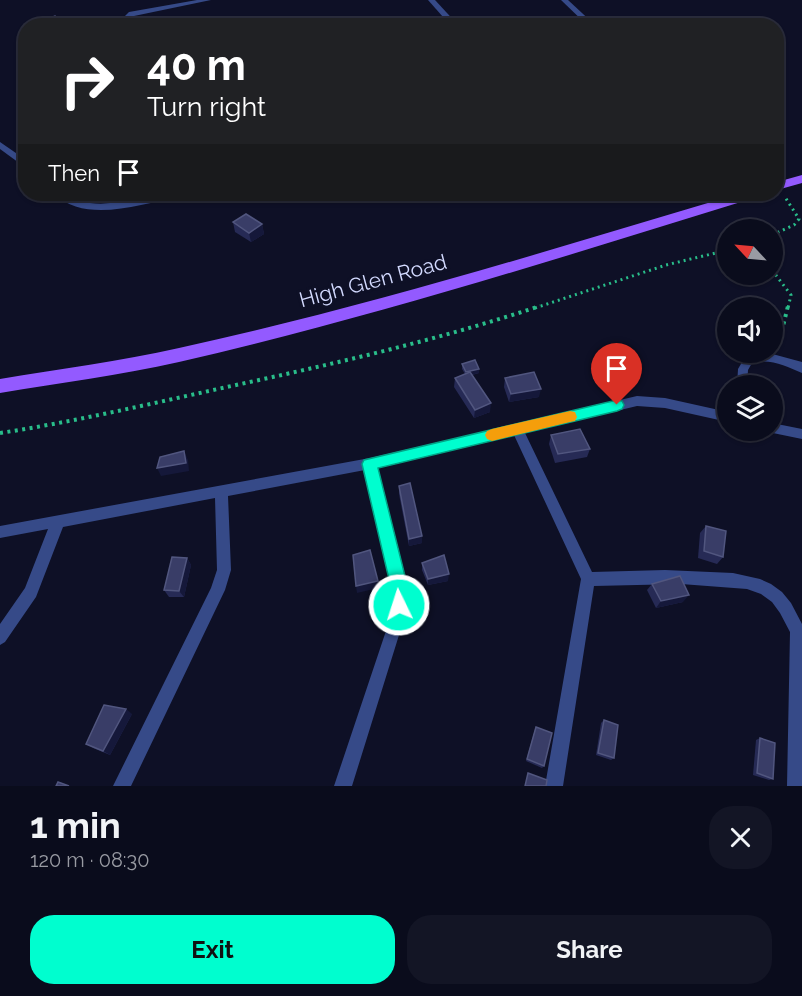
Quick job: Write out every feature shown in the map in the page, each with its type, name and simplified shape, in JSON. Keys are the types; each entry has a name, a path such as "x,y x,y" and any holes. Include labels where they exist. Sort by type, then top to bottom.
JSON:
{"main road":[{"path":"784,184 802,179"},
{"name":"High Glen Road","path":"0,386 178,355 258,336 440,287 729,201"}],"street":[{"path":"129,18 132,14 208,0"},
{"path":"431,0 448,18"},
{"path":"564,0 584,18"},
{"path":"0,145 18,159"},
{"path":"73,201 96,206 129,205 146,201"},
{"path":"0,532 370,464 637,401 665,403 717,415"},
{"path":"517,429 588,579 554,786"},
{"path":"783,431 802,435"},
{"path":"343,786 397,619 400,592 370,464"},
{"path":"122,786 218,590 224,570 221,491"},
{"path":"0,638 31,592 58,521"},
{"path":"588,579 661,575 744,581 766,589 781,602 798,632 796,786"}],"lane":[{"path":"783,362 802,369"}],"path":[{"path":"783,230 794,225 799,219 784,196"},
{"path":"0,433 39,427 278,376 485,323 681,260 717,252"},
{"path":"783,284 791,295 783,325"}],"building":[{"path":"246,214 262,224 249,233 233,222"},
{"path":"475,360 479,369 466,372 462,364"},
{"path":"470,372 491,403 475,410 455,378"},
{"path":"534,372 541,389 511,394 505,378"},
{"path":"580,429 590,449 558,454 551,435"},
{"path":"184,451 186,463 157,468 160,457"},
{"path":"410,483 422,536 409,539 399,486"},
{"path":"706,526 726,531 723,557 704,551"},
{"path":"370,550 378,581 356,586 353,555"},
{"path":"444,555 449,574 428,579 422,563"},
{"path":"172,557 187,558 179,591 164,590"},
{"path":"680,576 689,595 661,601 652,584"},
{"path":"104,705 126,709 103,751 86,744"},
{"path":"604,720 618,725 614,758 598,753"},
{"path":"536,727 552,733 544,766 527,759"},
{"path":"760,738 775,743 773,779 757,773"},
{"path":"528,773 547,780 546,786 525,786"},
{"path":"58,782 69,786 56,786"}],"slow traffic":[{"path":"492,435 570,417"}],"route":[{"path":"399,605 400,592 370,464 617,405"}]}
